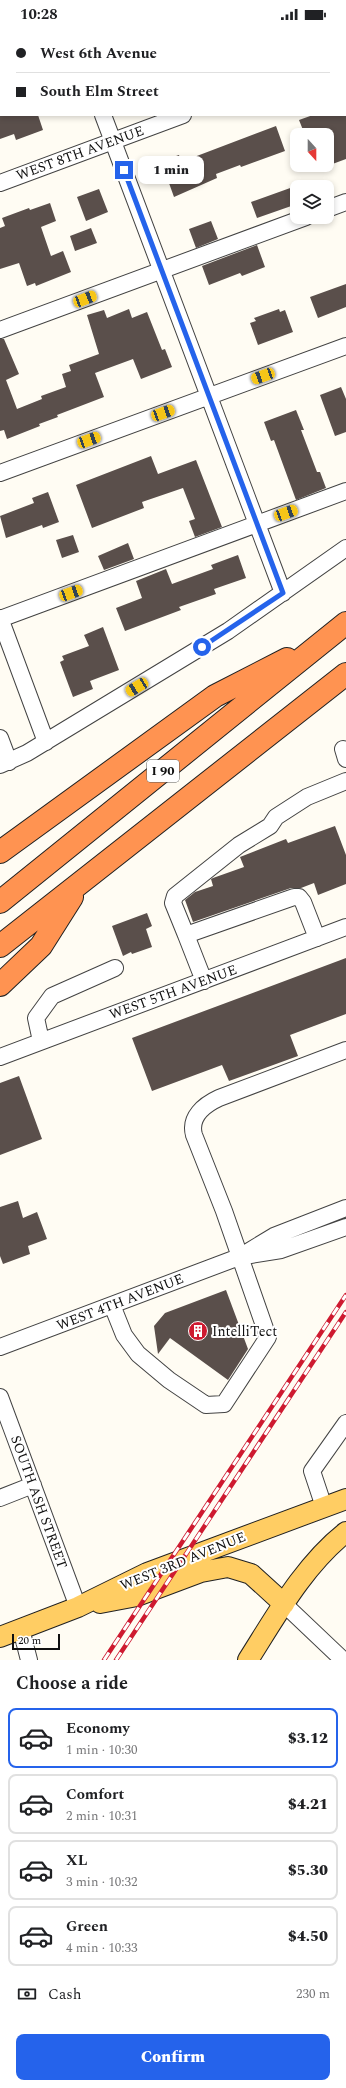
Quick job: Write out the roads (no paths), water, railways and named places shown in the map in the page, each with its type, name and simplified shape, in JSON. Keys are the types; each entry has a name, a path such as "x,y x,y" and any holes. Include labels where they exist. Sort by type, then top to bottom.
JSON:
{"highway":[{"name":"I 90","path":"0,902 346,623"},
{"path":"0,852 215,696 326,640"},
{"name":"I 90","path":"0,946 346,674"},
{"path":"0,985 41,946 80,884"}],"main road":[{"name":"WEST 3RD AVENUE","path":"0,1637 78,1607 147,1573 346,1499"},
{"path":"248,1660 284,1604 329,1546 346,1532"},
{"path":"78,1607 137,1596 201,1572 228,1566 251,1574 284,1604"}],"street":[{"path":"103,116 283,593"},
{"name":"WEST 8TH AVENUE","path":"0,183 181,116"},
{"path":"334,206 346,202"},
{"path":"0,330 290,223"},
{"path":"0,473 346,346"},
{"path":"46,742 0,619 346,491"},
{"path":"0,738 5,764 46,742 228,631 346,548"},
{"path":"204,981 173,903 175,896 239,846 270,826 276,816 307,797 346,781"},
{"path":"186,935 294,897 299,897 303,902 317,938"},
{"name":"WEST 5TH AVENUE","path":"0,1057 346,927"},
{"path":"42,1041 36,1018 52,996 115,968"},
{"path":"112,1305 124,1335 138,1354 169,1380 206,1405 224,1404 268,1336 193,1130 195,1117 199,1111 219,1098 346,1050"},
{"name":"WEST 4TH AVENUE","path":"239,1258 274,1236 346,1208"},
{"name":"WEST 4TH AVENUE","path":"0,1347 239,1258 281,1250 346,1227"},
{"name":"SOUTH ASH STREET","path":"0,1397 78,1607"},
{"path":"324,1507 312,1471 346,1423"},
{"path":"0,1498 33,1485"},
{"path":"284,1604 343,1660"},
{"path":"21,1629 29,1660"}],"railway":[{"path":"104,1660 346,1295"},
{"path":"116,1660 346,1312"}],"place":[{"name":"IntelliTect","path":"198,1331"}]}
